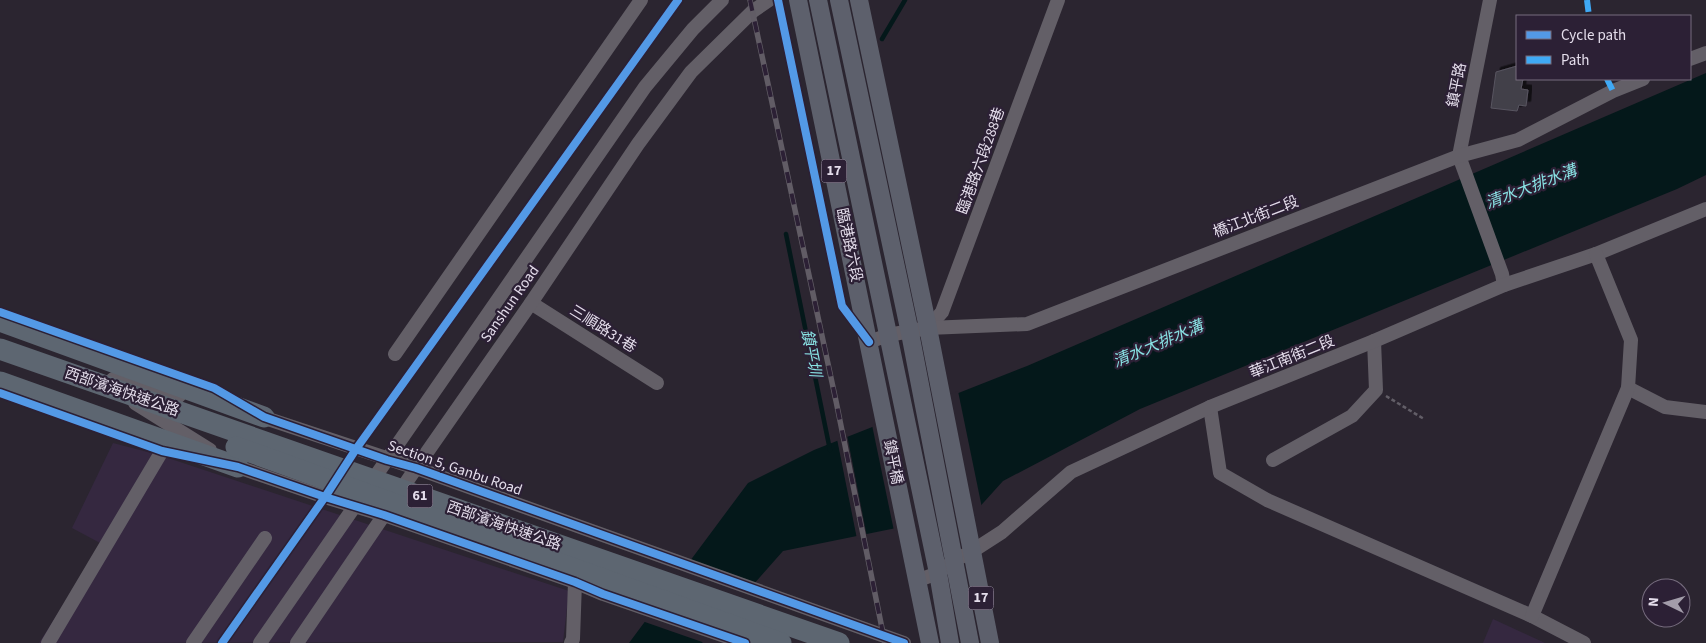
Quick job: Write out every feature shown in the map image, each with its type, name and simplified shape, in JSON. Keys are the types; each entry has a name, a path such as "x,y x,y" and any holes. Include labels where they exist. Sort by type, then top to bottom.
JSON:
{"highway":[{"path":"0,321 264,416"},
{"name":"西部濱海快速公路","path":"0,350 839,643"},
{"name":"西部濱海快速公路","path":"0,363 781,643"},
{"path":"0,382 238,467"}],"main road":[{"name":"臨港路六段","path":"798,0 869,342"},
{"name":"臨港路六段","path":"818,0 888,336"},
{"name":"17","path":"839,0 910,333 970,643"},
{"name":"17","path":"861,1 990,643"},
{"name":"鎮平橋","path":"888,336 938,573"},
{"name":"鎮平橋","path":"869,342 916,581"},
{"name":"17","path":"938,573 950,643"},
{"name":"17","path":"916,581 930,643"}],"street":[{"path":"395,354 641,0"},
{"name":"Sanshun Road","path":"260,643 645,87 694,28 722,0"},
{"name":"Sanshun Road","path":"297,643 638,144 691,72 753,11 769,0"},
{"name":"臨港路六段288巷","path":"928,328 942,312 1058,0"},
{"name":"鎮平路","path":"1459,156 1490,0"},
{"path":"1691,60 1706,53"},
{"name":"橋江北街二段","path":"869,342 928,328 1027,324 1459,156 1518,140 1613,91 1640,80"},
{"path":"1459,156 1503,280"},
{"name":"華江南街二段","path":"916,581 938,573 955,560 1002,532 1072,472 1210,407 1374,341 1503,280 1596,254 1706,209"},
{"path":"1532,616 1628,388 1631,340 1596,254"},
{"name":"三順路31巷","path":"531,303 657,383"},
{"name":"Section 5, Ganbu Road","path":"0,312 214,388 264,416"},
{"path":"1273,460 1352,416 1376,390 1374,341"},
{"name":"Section 5, Ganbu Road","path":"0,344 83,372 264,416 387,460 416,468 904,643"},
{"name":"Section 5, Ganbu Road","path":"83,372 238,467"},
{"path":"1628,388 1665,407 1706,412"},
{"name":"Section 5, Ganbu Road","path":"0,392 162,451 238,467 384,515 745,643"},
{"path":"1210,407 1220,473 1267,500 1532,616 1584,643"},
{"path":"48,643 162,451"},
{"path":"193,643 265,538"},
{"path":"571,643 573,639 576,582"}],"path":[{"path":"1376,390 1424,419"}],"shaded area":[{"path":"113,443 159,455 569,591 563,642 39,643 102,544 72,528"},
{"path":"1493,619 1545,643 1483,643"}],"water":[{"name":"清水大排水溝","path":"1706,73 1706,175 1677,189 1140,409 1003,481 975,512 783,551 702,643 629,643 748,483 814,450 1027,366"}],"pier":[{"path":"958,391 982,508 976,515 894,531 872,425"},
{"path":"847,435 867,537 857,539 837,439"},
{"path":"688,559 757,584 705,643 642,621"}],"building":[{"path":"1516,66 1516,80 1523,80 1521,89 1528,90 1526,106 1519,105 1517,111 1491,108 1496,72"}],"waterway":[{"name":"鎮平圳","path":"882,39 905,0"},
{"name":"鎮平圳","path":"786,234 830,450"}],"railway":[{"path":"750,0 836,401 885,643"}],"marked path":[{"path":"1587,0 1589,15"},
{"path":"1608,80 1613,91"}],"cycle path":[{"path":"222,643 325,497 356,449 678,0"},
{"path":"778,0 842,306 869,342"},
{"path":"0,312 214,388 264,417 387,460 416,468 904,643"},
{"path":"0,393 162,451 238,467 384,515 745,643"}]}
